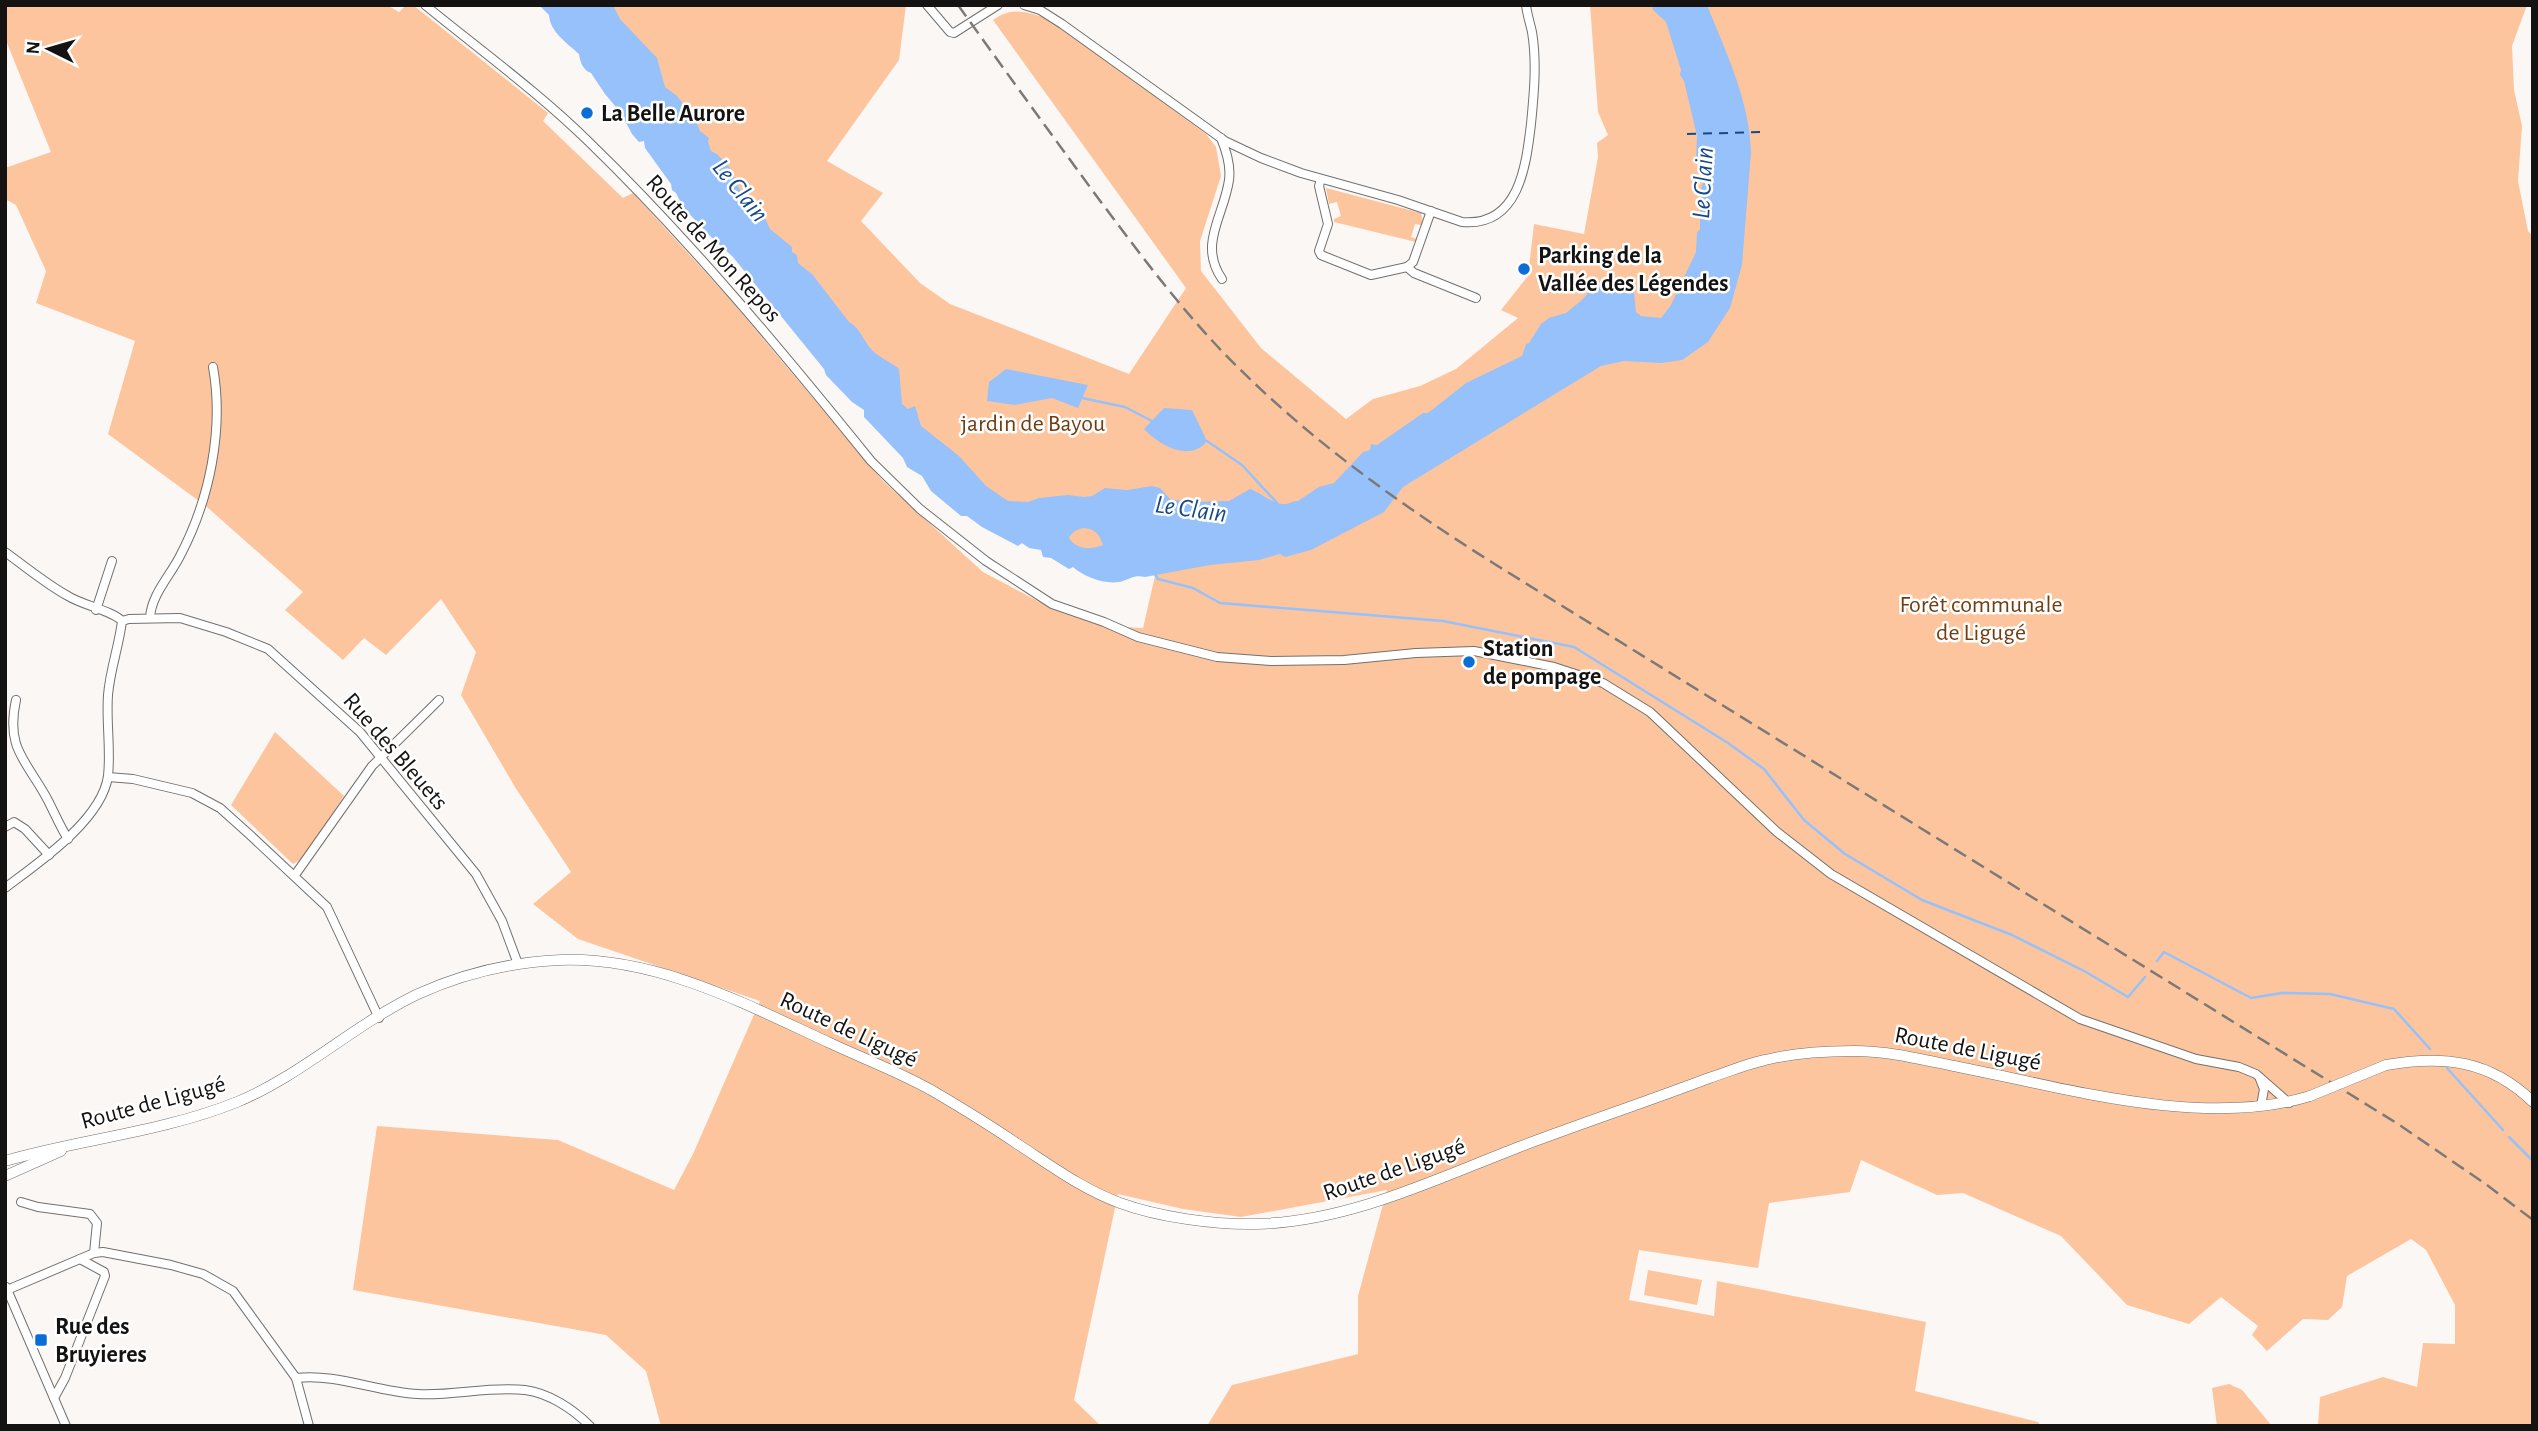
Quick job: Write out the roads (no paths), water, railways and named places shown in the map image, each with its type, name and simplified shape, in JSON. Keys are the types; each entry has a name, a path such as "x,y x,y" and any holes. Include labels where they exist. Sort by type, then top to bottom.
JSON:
{"street":[{"name":"Route de Mon Repos","path":"425,5 588,140 725,285 871,461 920,509 953,537 1052,604 1138,637 1217,657 1308,662 1474,651 1554,667 1603,682 1650,712 1761,818 1831,874 2080,1019 2196,1059 2239,1067 2256,1074"},
{"path":"927,5 950,33 958,32 998,5"},
{"path":"1024,5 1040,10 1062,24 1221,138 1261,158 1321,179 1473,223 1489,220 1500,212 1519,186 1527,162 1534,83 1532,33 1526,5"},
{"path":"1221,138 1227,156 1229,180 1211,249 1214,267 1222,279"},
{"path":"1321,179 1319,186 1328,224 1319,251 1321,255 1371,275 1407,267 1413,262 1431,211"},
{"path":"1407,267 1414,273 1476,298"},
{"path":"150,618 150,606 185,546 204,496 217,421 213,367"},
{"path":"5,552 68,597 117,616 122,621 108,696 107,777 99,797 68,839 5,888"},
{"path":"96,610 112,561"},
{"name":"Rue des Bleuets","path":"122,621 129,618 180,618 268,649 360,732 476,874 502,920 518,964"},
{"path":"16,700 12,717 13,735 19,757 45,795 68,839"},
{"path":"295,876 380,758 439,700"},
{"path":"107,777 133,779 192,793 220,808 295,876 333,916 347,953 379,1018"},
{"path":"5,827 14,822 25,829 48,855"},
{"name":"Route de Ligugé","path":"5,1161 51,1148 198,1116 274,1084 415,996 449,982 518,964 561,960 609,962 701,985 932,1090 1068,1178 1118,1203 1196,1220 1252,1225 1307,1220 1383,1200 1709,1078 1764,1060 1809,1053 1855,1051 1894,1054 2102,1095 2215,1108 2288,1103 2386,1065 2428,1059 2454,1061 2482,1068 2505,1079 2533,1102"},
{"path":"2256,1074 2288,1103"},
{"path":"2256,1074 2263,1082 2261,1106"},
{"name":"Route de Ligugé","path":"5,1176 74,1145"},
{"path":"21,1202 90,1214 97,1223 94,1253"},
{"path":"66,1426 6,1289 94,1253 112,1253 203,1274 233,1291 296,1378 310,1426"},
{"path":"54,1398 65,1378 106,1276 104,1272 80,1259"},
{"path":"296,1378 322,1379 419,1394 527,1390 556,1401 578,1414 590,1426"}],"water":[{"name":"Le Clain","path":"539,5 613,5 620,19 657,58 665,87 677,96 695,119 700,131 709,138 711,151 730,168 740,190 764,216 770,229 792,247 798,263 812,274 871,349 899,369 902,404 908,409 915,406 921,426 959,456 986,486 1008,501 1028,502 1068,495 1084,497 1092,496 1105,488 1127,490 1152,486 1160,488 1170,499 1190,502 1229,501 1250,489 1278,503 1298,501 1319,487 1334,483 1363,452 1370,450 1371,444 1377,445 1423,413 1428,413 1466,383 1522,356 1526,344 1541,324 1549,318 1566,313 1593,287 1624,288 1634,293 1636,312 1641,316 1661,318 1671,305 1696,252 1697,233 1700,229 1700,193 1704,179 1696,160 1697,136 1684,81 1680,75 1681,70 1666,22 1653,10 1652,5 1707,5 1736,78 1750,134 1751,153 1742,265 1730,308 1708,342 1682,360 1661,363 1624,361 1601,366 1403,487 1384,512 1311,550 1285,557 1280,554 1259,560 1210,565 1117,582 1103,581 1043,557 1041,550 1029,548 1022,543 1018,546 967,516 961,516 931,491 922,476 907,467 903,458 864,417 864,410 852,402 826,375 824,369 733,257 683,207 671,184 645,148 644,141 639,142 632,134 621,113 591,73 584,68 579,54 552,27 549,15","holes":["1083,528 1096,533 1103,545 1093,548 1076,545 1069,538"]},
{"path":"1006,369 1088,385 1078,408 1052,398 1015,405 987,401 989,382"},
{"path":"1164,408 1192,410 1207,441 1192,451 1184,451 1166,446 1150,435 1144,429"}],"waterway":[{"path":"1082,398 1125,407 1152,421"},
{"path":"1207,441 1242,465 1277,503"},
{"path":"1154,573 1158,579 1193,588 1220,603 1443,621 1574,647 1728,743 1764,769 1804,820 1845,854 1922,900 2012,935 2086,972 2128,997 2145,977"},
{"path":"2157,961 2164,952 2251,998 2282,993 2330,994 2394,1009 2430,1049"},
{"path":"2447,1068 2503,1130"},
{"path":"2509,1137 2533,1161"}],"railway":[{"path":"958,5 1095,194 1185,310 1249,378 1348,463 1419,515 1493,563 2398,1124 2533,1220"}],"place":[{"name":"La Belle Aurore","path":"587,113"},
{"name":"Parking de la Vallée des Légendes","path":"1524,269"},
{"name":"Station de pompage","path":"1469,662"},
{"name":"Rue des Bruyieres","path":"41,1340"}],"park label":[{"name":"jardin de Bayou","path":"1033,423"},
{"name":"Forêt communale de Ligugé","path":"1981,618"}]}
